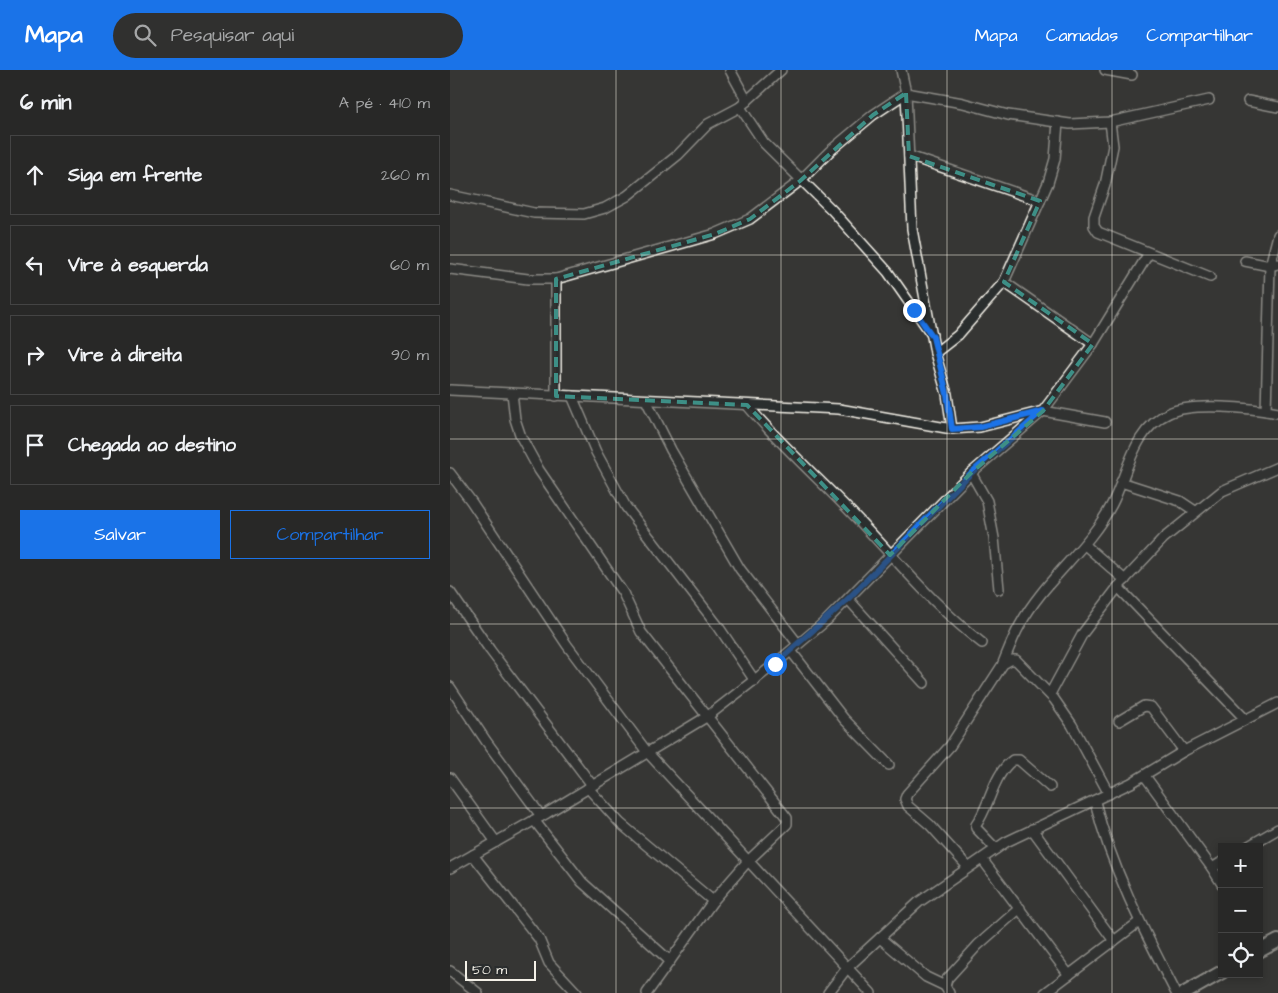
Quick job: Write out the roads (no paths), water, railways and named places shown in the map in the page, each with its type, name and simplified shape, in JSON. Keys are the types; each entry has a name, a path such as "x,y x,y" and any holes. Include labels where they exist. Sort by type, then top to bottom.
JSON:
{"street":[{"path":"730,70 743,104 764,143 800,181 832,210 888,272 933,337"},
{"path":"450,195 534,212 584,214 605,208 627,196 678,155 708,124 743,104 781,70"},
{"path":"900,70 906,93 912,229 935,353 947,394 952,429"},
{"path":"1105,70 1132,75"},
{"path":"450,269 528,279 556,278 714,234 750,219 800,181 830,151 873,115 906,93 963,103 1008,115 1070,124 1110,122 1209,100"},
{"path":"1248,101 1278,107"},
{"path":"935,353 958,335 1004,282 1040,201 1055,159 1058,122"},
{"path":"1110,122 1113,146 1105,185 1094,217 1094,226 1098,232 1210,277"},
{"path":"909,156 1040,201"},
{"path":"1266,411 1274,265 1278,235"},
{"path":"452,864 473,855 538,818 708,716 791,651 848,599 971,473 1043,411 1094,344 1149,253"},
{"path":"1245,261 1274,265"},
{"path":"556,278 556,396"},
{"path":"1004,282 1094,344"},
{"path":"450,390 839,409 952,429 980,427 1043,411 1105,422"},
{"path":"512,393 515,418 539,470 623,593 641,632 787,818 787,824 748,861 714,901 647,993"},
{"path":"572,396 596,452 626,507 718,626 755,681"},
{"path":"646,400 671,450 740,569 798,644"},
{"path":"747,405 768,430 850,510 957,625 982,643"},
{"path":"968,868 930,825 908,806 907,794 950,746 1003,664 1020,625 1043,593 1085,545 1112,504 1137,444 1148,427 1168,413 1184,408 1278,413"},
{"path":"1050,694 1083,633 1118,587 1164,538 1222,491 1278,468"},
{"path":"450,473 472,501 567,645 647,752 871,993"},
{"path":"971,473 987,501 994,538 999,589"},
{"path":"1121,482 1180,501 1195,511"},
{"path":"1085,545 1125,580"},
{"path":"1118,587 1245,719"},
{"path":"450,592 590,787 620,823 714,901"},
{"path":"848,599 924,683"},
{"path":"791,651 844,719 889,765"},
{"path":"1003,664 1010,660 1016,660 1050,694 1072,725 1109,794"},
{"path":"450,688 582,882 670,961"},
{"path":"828,993 847,968 919,902 996,849 1032,829 1095,802 1145,776 1184,751 1278,703"},
{"path":"1119,721 1144,706 1151,707 1184,751"},
{"path":"996,849 976,828 976,825 986,810 990,797 1006,764 1013,760 1019,760 1050,787"},
{"path":"1145,776 1218,878"},
{"path":"450,778 496,842"},
{"path":"1095,802 1103,835 1139,922 1176,993"},
{"path":"1254,843 1278,828"},
{"path":"1032,829 1114,941"},
{"path":"473,855 539,940 549,963 578,993"},
{"path":"982,859 1069,975"},
{"path":"1212,868 1218,864"},
{"path":"947,990 947,980 978,946 1020,908"},
{"path":"1045,993 1139,922"},
{"path":"880,938 926,977 947,990"},
{"path":"1263,948 1278,941"},
{"path":"450,971 478,993"},
{"path":"1184,993 1218,974"}]}
